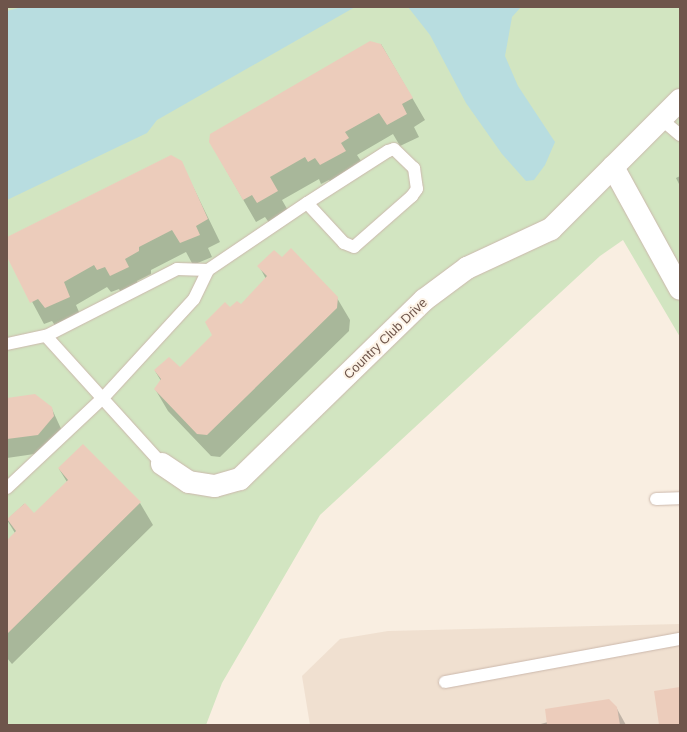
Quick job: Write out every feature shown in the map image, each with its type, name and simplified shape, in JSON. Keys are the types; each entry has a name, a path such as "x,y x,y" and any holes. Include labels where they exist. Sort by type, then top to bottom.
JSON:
{"street":[{"name":"Country Club Drive","path":"162,464 189,482 214,486 240,479 424,300 467,268 551,229 680,100"},
{"path":"613,168 680,289"}],"lane":[{"path":"662,119 680,135"},
{"path":"7,488 103,398 194,299 208,270 307,203 388,151 394,149 414,168 417,189 412,196 354,246 344,243 307,203"},
{"path":"7,344 46,336 177,269 208,270"},
{"path":"46,336 162,464"},
{"path":"656,499 680,498"},
{"path":"445,682 680,639"}],"shaded area":[{"path":"680,624 680,725 310,725 302,676 340,639 388,631"}],"green space":[{"path":"7,7 680,7 680,337 623,240 600,256 320,515 222,683 206,725 7,725"}],"water":[{"path":"22,7 355,7 157,120 147,133 7,200 7,11"},
{"path":"408,7 521,7 512,17 505,56 518,86 555,142 545,165 534,180 526,181 502,154 466,103 430,35"}],"building":[{"path":"370,41 381,44 413,98 402,104 407,114 387,125 379,113 345,132 349,138 341,143 346,151 320,165 315,158 308,162 305,157 270,177 278,191 257,203 252,195 243,200 209,142 210,134"},
{"path":"171,155 182,161 208,219 196,226 200,235 180,243 172,230 139,247 139,251 125,259 129,267 110,276 105,267 97,270 94,265 64,282 70,297 45,308 38,299 30,303 7,257 7,237"},
{"path":"291,248 338,297 337,308 207,435 197,434 154,389 161,379 154,370 169,357 180,367 212,335 205,322 225,302 230,307 237,301 241,304 267,276 257,266 274,250 282,257"},
{"path":"35,394 52,407 54,416 38,435 7,439 7,398"},
{"path":"83,444 141,502 7,634 7,540 16,531 7,519 25,503 34,513 68,480 58,468"},
{"path":"680,687 680,725 659,725 654,691"},
{"path":"609,699 617,707 620,725 547,725 545,709"}]}
